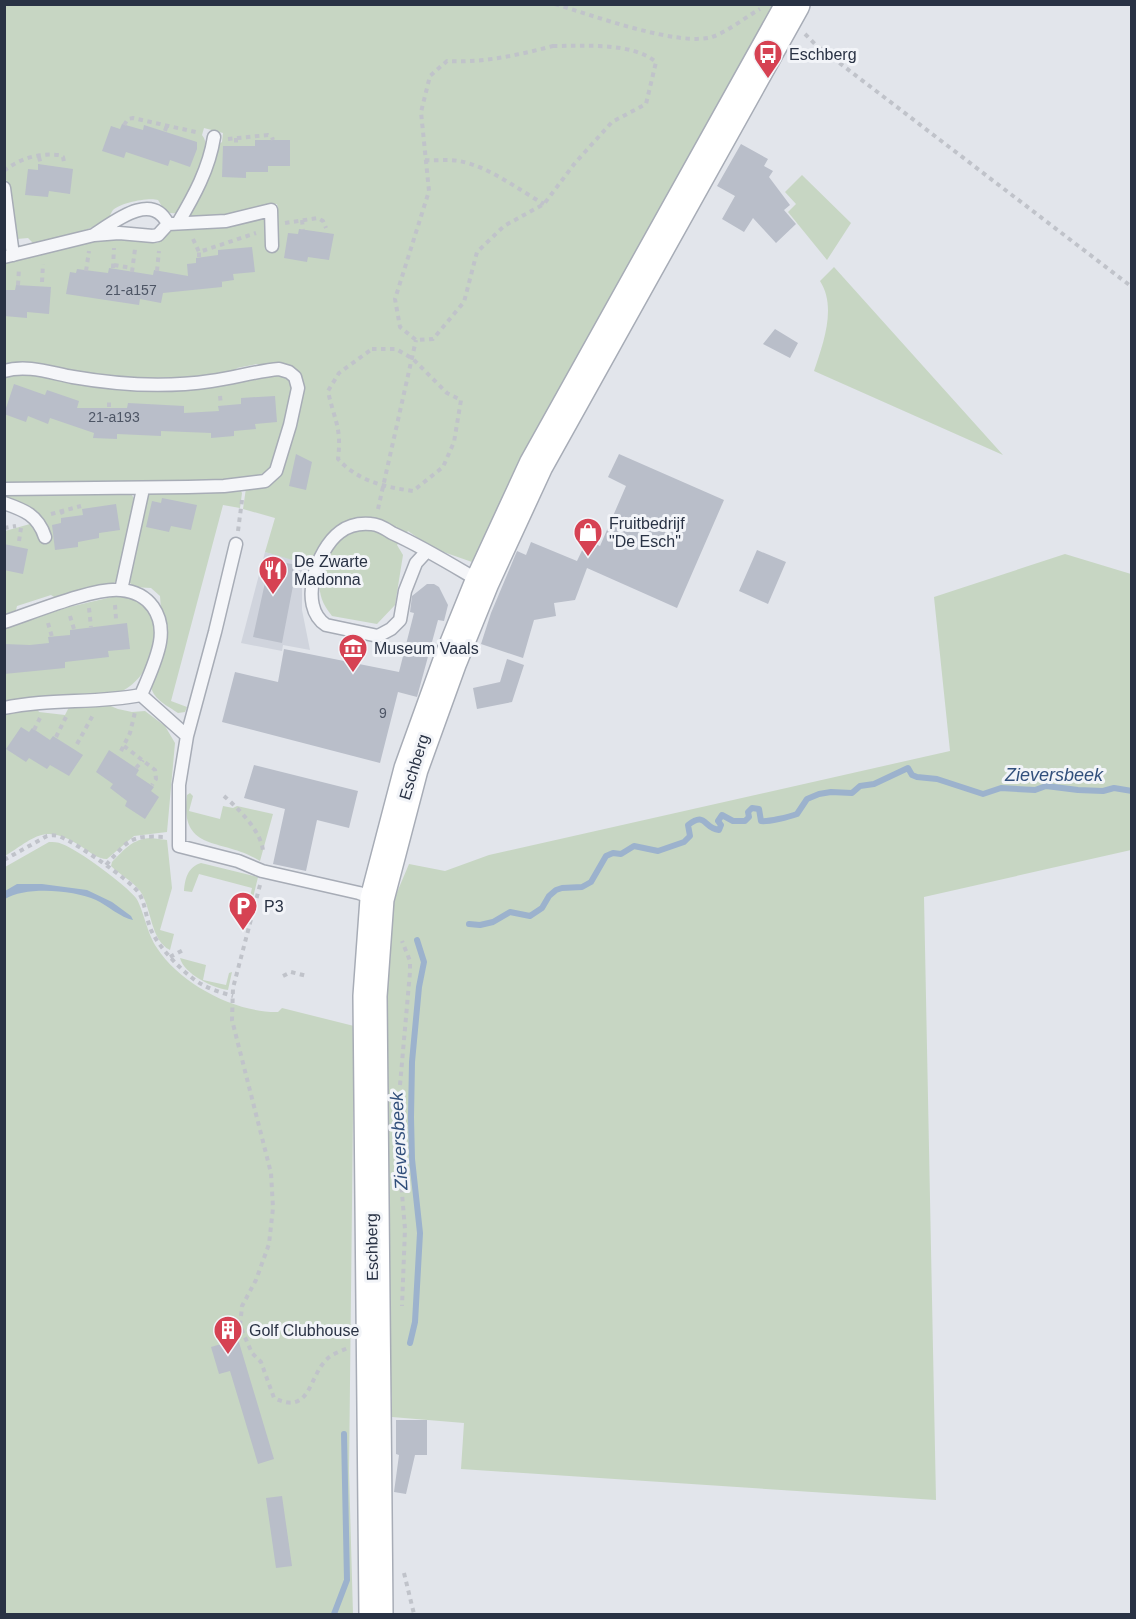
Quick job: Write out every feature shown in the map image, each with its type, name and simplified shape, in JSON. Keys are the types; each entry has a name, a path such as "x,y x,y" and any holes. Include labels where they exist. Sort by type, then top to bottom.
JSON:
{"street":[{"name":"Eschberg","path":"376,1614 370,996 377,899 411,769 450,661 482,582 536,465 787,15"}],"lane":[{"path":"4,188 9,256 94,235 119,233 158,235 173,224 195,195 209,160 214,137"},
{"path":"94,235 121,217 140,210 157,211 173,224 226,221 271,210 272,246"},
{"path":"4,371 18,368 35,369 117,384 150,386 199,383 258,372 284,370 295,377 298,388 276,471 265,480 242,484 143,489 4,489"},
{"path":"121,590 143,489"},
{"path":"4,502 30,512 42,526 45,537"},
{"path":"427,551 416,563 405,591 400,620 391,629 378,636 326,625 319,620 314,609 312,591 316,567 339,532 355,524 373,524 427,551 482,582"},
{"path":"236,544 187,736 178,785 178,846 238,861 262,871 377,899"},
{"path":"4,622 105,591 133,592 148,600 154,609 160,627 158,651 137,695"},
{"path":"4,708 44,702 97,700 137,695 187,736"}],"path":[{"path":"555,4 663,35 697,40 787,15 816,45 1131,287"},
{"path":"553,46 615,47 647,54 656,62 646,104 612,123 575,163 544,204 504,226 477,252 464,302 433,339 416,340 400,327 395,299 429,191 421,112 430,76 447,61 469,62 511,56 553,46"},
{"path":"165,131 167,125"},
{"path":"236,138 236,145"},
{"path":"4,171 21,160 39,156 59,155 63,157 64,162"},
{"path":"39,156 41,165"},
{"path":"425,160 459,161 493,173 514,188 544,204"},
{"path":"302,220 303,230"},
{"path":"193,239 199,252"},
{"path":"114,249 113,267 132,270 135,250"},
{"path":"157,271 159,252"},
{"path":"42,282 43,260"},
{"path":"86,271 88,261"},
{"path":"18,285 19,276"},
{"path":"373,524 384,487 416,340"},
{"path":"372,349 396,349 412,359 447,393 461,400 454,442 443,467 413,491 384,487 350,471 338,459 340,441 338,422 328,391 339,373 372,349"},
{"path":"236,544 243,495 242,484"},
{"path":"61,510 64,518"},
{"path":"20,541 21,525"},
{"path":"121,751 135,716 137,695"},
{"path":"77,744 95,711 97,700"},
{"path":"124,746 155,770 156,779 152,785"},
{"path":"136,768 143,760"},
{"path":"224,796 240,810 262,843 262,871 233,996 232,1020 271,1173 273,1208 270,1244 256,1280 242,1305 240,1326 252,1353 261,1362 274,1398 281,1402 297,1402 307,1395 320,1368 328,1358 373,1337"},
{"path":"4,860 40,838 54,835 67,840 106,866 137,891 142,899 151,932 170,957 200,984 233,996"},
{"path":"106,866 131,839 146,836 178,838"},
{"path":"399,935 408,954 410,972 400,1089"},
{"path":"170,957 185,949"},
{"path":"283,976 291,972 307,976"},
{"path":"400,1161 405,1229 402,1309"}],"shaded area":[{"path":"265,552 302,562 302,610 310,650 283,645 282,651 241,643"}],"green space":[{"path":"5,5 776,5 472,562 432,548 408,531 397,545 403,555 395,605 377,624 332,616 320,594 320,568 265,552 275,518 243,509 246,488 268,484 301,382 257,364 237,368 233,373 181,381 175,377 151,378 147,382 5,368 5,262 95,241 125,239 157,243 175,227 258,217 278,210 277,204 235,216 187,218 218,145 222,142 223,133 204,128 202,135 206,143 206,152 203,163 177,213 167,212 158,200 141,200 117,207 105,221 79,232 34,244 28,238 17,239 9,186 5,178"},
{"path":"802,175 851,223 827,260 788,212 796,204 785,192"},
{"path":"834,267 1003,455 814,371 827,326 828,314 828,302 820,281"},
{"path":"25,373 107,387 283,374 291,380 293,394 269,474 243,481 5,485 4,375"},
{"path":"240,489 242,493 240,508 223,505 171,701 187,707 185,712 178,713 158,699 151,687 161,609 160,596 151,588 133,587 128,580 148,494 151,492"},
{"path":"130,492 135,500 120,576 117,581 110,585 57,599 51,595 17,606 15,614 5,617 5,531 30,524 39,517 38,512 5,499 4,494"},
{"path":"1065,554 1131,574 1131,850 924,897 936,1500 461,1469 464,1423 392,1417 387,1359 382,1019 387,916 409,864 445,871 489,855 950,751 934,597"},
{"path":"112,597 133,599 147,608 154,622 155,639 151,656 143,672 132,685 117,693 41,697 5,704 5,627 69,607"},
{"path":"108,705 132,712 145,711 165,726 175,743 167,832 134,836 107,859 97,857 59,835 50,834 34,838 5,856 5,714 37,708 39,712 65,715 69,707"},
{"path":"190,793 193,796 189,811 220,819 223,806 233,808 237,806 273,814 260,861 197,835 190,827 186,814 187,795"},
{"path":"151,838 167,840 172,888 160,930 174,934 170,950 159,939 140,891 111,866 112,862 129,846 139,840"},
{"path":"49,842 69,847 131,892 139,902 150,936 167,961 194,984 210,994 227,1002 262,1011 278,1012 282,1008 354,1026 349,1472 353,1614 5,1614 5,867"},
{"path":"201,863 258,877 252,902 249,901 252,888 199,874 192,892 184,891 188,874 193,867"},
{"path":"180,958 206,965 203,980 226,985 229,973 232,972 228,990 215,986 200,979 193,975"}],"water":[{"path":"17,884 42,884 87,890 112,902 133,920 96,900 63,892 25,892 5,899 5,891"}],"building":[{"path":"122,124 143,130 144,125 197,142 197,149 190,167 170,160 168,166 126,152 124,158 102,151 111,126 120,129"},
{"path":"255,140 290,140 290,166 268,166 268,172 246,172 246,178 222,177 223,146 255,146"},
{"path":"741,144 768,159 764,166 773,171 769,177 790,205 784,210 796,224 776,243 753,218 744,232 722,219 735,196 717,186"},
{"path":"38,164 73,169 70,194 49,191 48,197 25,195 28,169 38,170"},
{"path":"299,229 334,234 329,260 308,257 307,262 284,258 288,233 298,234"},
{"path":"252,247 255,272 233,274 234,280 220,282 222,282 222,287 163,293 161,303 140,299 139,305 66,294 70,272 76,273 77,269 108,273 109,268 153,275 154,270 188,276 187,264 196,263 196,258 218,255 218,250"},
{"path":"16,285 51,287 49,314 27,312 27,318 4,316 4,290 15,290"},
{"path":"775,329 798,343 790,358 763,344"},
{"path":"14,384 45,395 47,390 79,401 77,408 127,408 128,403 184,406 184,413 219,411 218,406 241,404 241,398 275,396 277,422 255,424 256,429 234,431 234,436 211,438 211,433 161,431 161,436 117,434 117,439 93,438 94,433 50,418 48,424 28,416 26,422 4,414"},
{"path":"296,454 312,462 306,490 289,486"},
{"path":"619,454 724,500 677,608 587,568 575,600 554,603 556,616 534,620 523,658 481,644 491,613 517,551 526,555 531,542 577,561 587,540 600,546 626,486 608,477"},
{"path":"162,498 197,505 191,530 171,526 169,532 146,527 152,501 161,503"},
{"path":"116,504 120,530 99,533 99,538 78,542 78,547 55,550 52,525 61,523 61,518 83,515 82,509"},
{"path":"4,544 28,549 23,574 4,570"},
{"path":"757,550 786,562 768,604 739,591"},
{"path":"270,560 297,565 282,643 253,637"},
{"path":"427,584 439,587 448,605 444,621 438,620 417,697 398,692 380,763 222,722 235,672 278,682 284,649 399,672 414,613 410,612 412,596"},
{"path":"127,623 130,649 108,651 109,657 65,662 65,668 4,674 4,644 49,643 48,637 70,635 70,630"},
{"path":"507,659 524,665 512,702 477,709 473,688 500,682"},
{"path":"21,727 29,732 32,728 50,740 53,736 83,755 69,776 50,765 47,769 29,758 26,762 6,749"},
{"path":"109,750 139,770 136,775 154,787 151,791 159,797 145,819 125,806 127,801 110,788 113,784 96,772"},
{"path":"254,765 358,791 349,828 317,820 306,871 273,864 285,809 244,798"},
{"path":"238,1339 274,1459 258,1464 230,1371 219,1374 211,1347"},
{"path":"396,1420 427,1420 427,1455 415,1455 406,1494 394,1492 399,1455 396,1454"},
{"path":"282,1496 292,1566 276,1568 266,1498"}],"waterway":[{"name":"Zieversbeek","path":"469,924 480,925 493,922 510,912 530,916 542,908 549,896 556,890 582,887 591,882 606,856 613,853 621,854 634,846 658,851 684,842 690,836 688,825 694,821 702,820 719,830 721,825 718,821 722,815 733,821 745,821 752,808 759,809 761,821 784,818 797,814 807,799 819,794 852,793 860,786 874,784 908,768 912,775 917,777 937,779 983,794 1001,788 1035,790 1046,786 1078,790 1103,791 1114,788 1132,791"},
{"name":"Zieversbeek","path":"410,1343 415,1322 420,1233 412,1159 411,1117 412,1062 419,987 424,962 417,940"},
{"name":"Zieversbeek","path":"334,1614 347,1580 344,1434"}],"place":[{"name":"Eschberg","path":"768,80"},
{"name":"Fruitbedrijf \"De Esch\"","path":"588,558"},
{"name":"De Zwarte Madonna","path":"273,596"},
{"name":"Museum Vaals","path":"353,674"},
{"name":"P3","path":"243,932"},
{"name":"Golf Clubhouse","path":"228,1356"}]}
